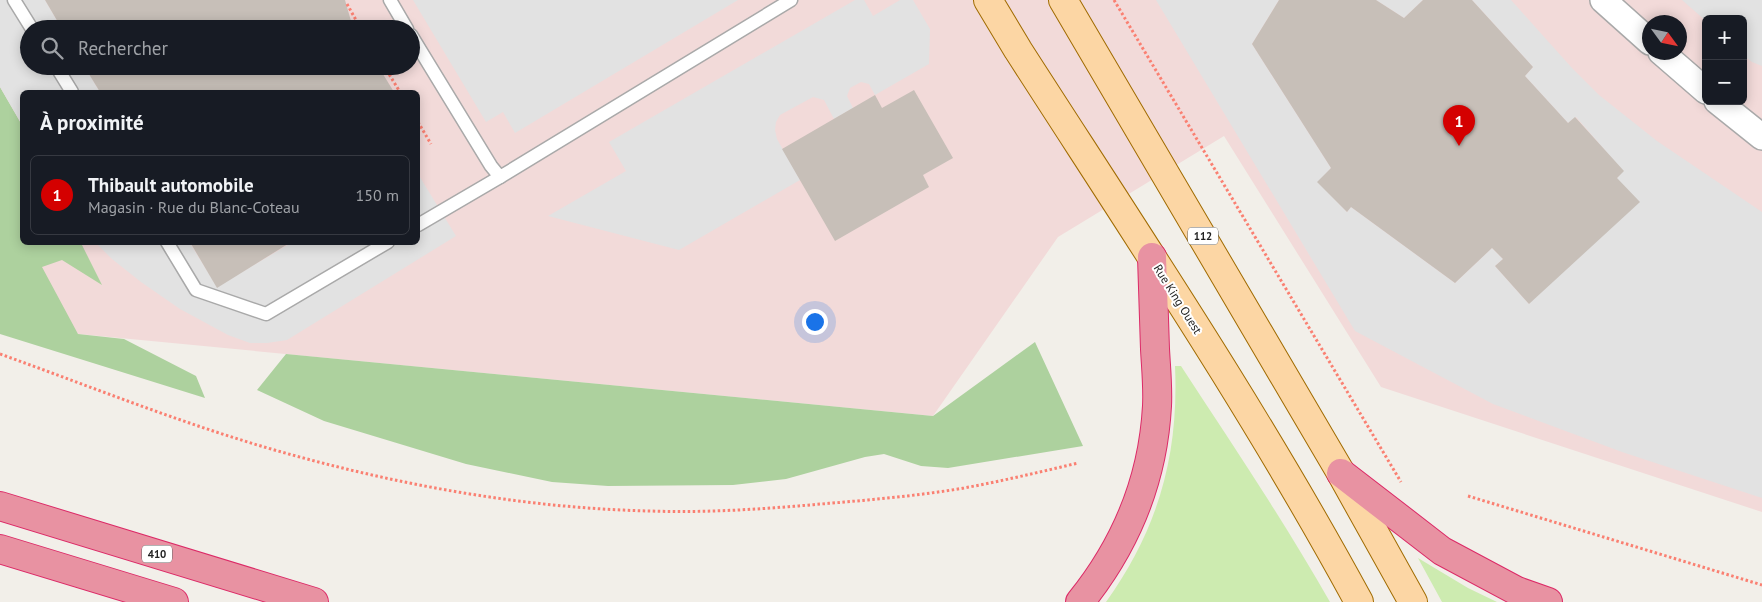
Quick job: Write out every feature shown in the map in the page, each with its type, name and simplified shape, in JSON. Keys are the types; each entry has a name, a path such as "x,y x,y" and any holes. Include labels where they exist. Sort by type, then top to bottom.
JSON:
{"highway":[{"path":"1080,602 1102,572 1122,539 1142,493 1153,447 1158,387 1152,257"},
{"path":"1342,473 1442,551 1517,591 1548,602"},
{"name":"410","path":"0,506 314,602"},
{"path":"0,549 174,602"}],"main road":[{"name":"Rue King Ouest","path":"988,0 1018,50 1152,257 1290,479 1359,602"},
{"name":"112","path":"1062,0 1342,473 1413,602"}],"street":[{"path":"1604,0 1642,35"},
{"path":"1670,60 1702,88"},
{"path":"1722,105 1762,137"}],"lane":[{"path":"14,0 26,20"},
{"path":"390,0 402,20"},
{"path":"420,224 791,0"},
{"path":"420,50 491,166 500,177"},
{"path":"62,75 71,90"},
{"path":"169,245 196,290 266,314 383,245"}],"path":[{"path":"1114,0 1402,483"},
{"path":"347,4 356,20"},
{"path":"390,75 399,90"},
{"path":"420,125 431,144"},
{"path":"0,354 149,409 278,451 344,468 458,492 548,505 696,512 771,508 918,495 966,487 1078,463"},
{"path":"1468,496 1762,585"}],"shaded area":[{"path":"0,0 1762,0 1762,512 1381,387 1224,136 1058,237 933,416 78,334 0,289"},
{"path":"0,0 45,0 57,20 20,20 20,75 90,75 99,90 20,90 20,122 0,87"},
{"path":"413,0 738,0 515,133 503,112 486,122"},
{"path":"855,0 864,0 873,16 900,0 913,0 930,29 929,64 875,95 869,84 861,82 850,88 847,96 853,108 834,119 824,100 813,97 780,115 776,122 775,130 777,139 800,180 679,250 548,216 626,171 609,142"},
{"path":"1156,0 1279,0 1252,44 1331,168 1318,182 1347,212 1351,207 1455,283 1492,248 1503,259 1495,266 1529,304 1623,171 1576,117 1568,123 1525,76 1533,67 1472,0 1511,0 1599,95 1657,141 1762,212 1762,498 1622,452 1493,404 1355,331"},
{"path":"1376,0 1423,0 1404,18"},
{"path":"1682,0 1762,0 1762,66 1747,58 1747,15 1702,15 1702,18"},
{"path":"420,177 456,236 287,340 267,343 250,343 228,335 180,309 141,282 98,245 191,245 217,287 288,245 420,245"}],"green space":[{"path":"0,87 20,122 20,245 82,245 102,285 62,260 42,267 78,334 124,339 196,376 205,398 0,334"},
{"path":"1035,342 1083,446 948,468 921,466 884,454 865,457 786,479 733,485 608,486 552,482 466,464 324,421 257,390 286,354 933,416"},
{"path":"1175,366 1181,366 1276,512 1330,602 1106,602 1124,575 1139,547 1152,519 1162,490 1169,461 1173,431"},
{"path":"1418,558 1468,588 1497,602 1442,602"}],"building":[{"path":"45,0 345,0 351,20 57,20"},
{"path":"1279,0 1376,0 1404,18 1423,0 1472,0 1533,67 1525,76 1568,123 1575,117 1624,171 1617,178 1640,202 1529,304 1495,266 1503,259 1492,248 1455,283 1351,207 1347,212 1317,182 1331,168 1252,44"},
{"path":"90,75 384,75 393,90 99,90"},
{"path":"914,90 953,158 923,175 929,187 835,241 782,149 875,95 882,108"},
{"path":"192,245 286,245 217,288"}],"place":[{"name":"Thibault automobile","path":"1459,146"}]}
